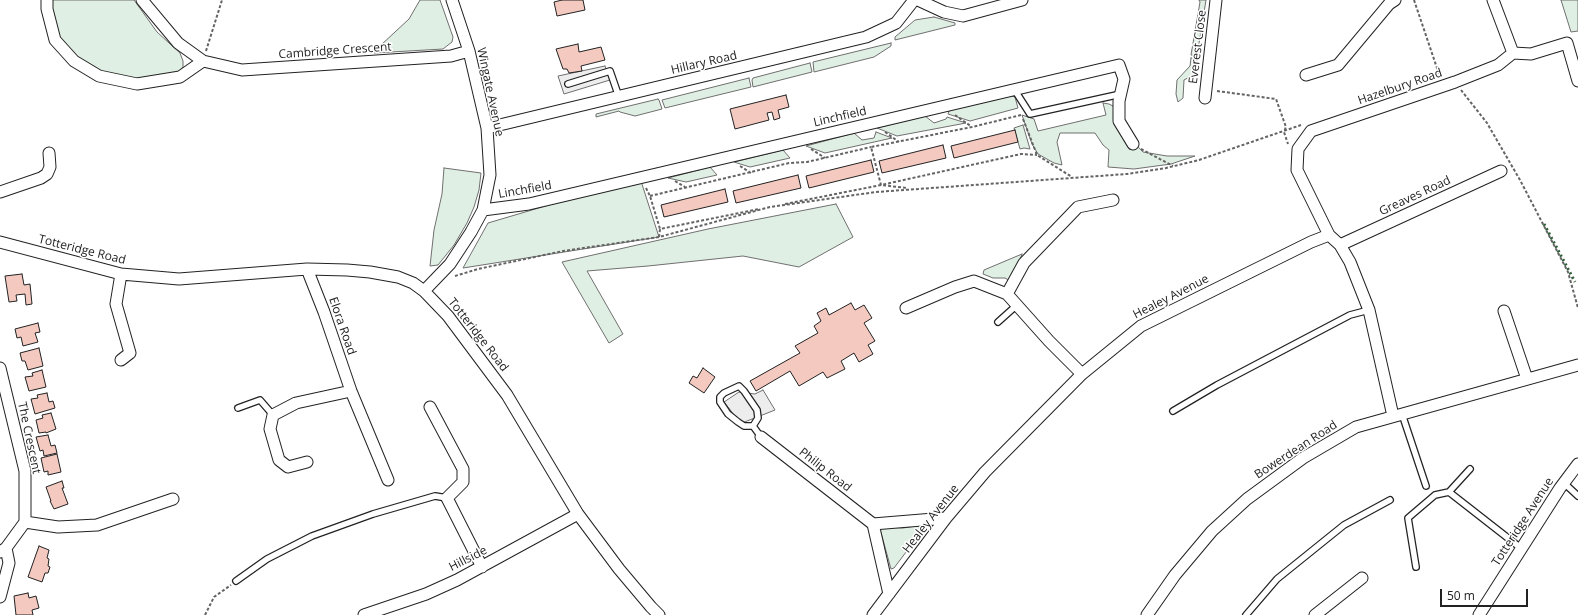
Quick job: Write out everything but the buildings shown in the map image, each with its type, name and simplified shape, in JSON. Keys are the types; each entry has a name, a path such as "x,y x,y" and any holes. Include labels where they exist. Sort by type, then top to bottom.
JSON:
{"street":[{"path":"47,0 47,9 55,40 74,61 99,76 137,84 180,77 203,61"},
{"name":"Cambridge Crescent","path":"142,0 178,43 203,61 242,70 451,56 469,51"},
{"name":"Wingate Avenue","path":"424,291 450,264 471,232 482,210 490,175 487,128 469,51 452,0"},
{"name":"Hillary Road","path":"487,128 866,37 896,23 914,0"},
{"path":"918,0 944,12 963,16 1022,0"},
{"name":"Everest Close","path":"1206,94 1216,0"},
{"path":"1306,75 1338,65 1389,4 1395,0"},
{"path":"1493,0 1513,53 1531,54 1573,41 1578,81"},
{"name":"Hazelbury Road","path":"1329,235 1297,170 1298,149 1311,131 1455,82 1498,65 1513,53"},
{"name":"Linchfield","path":"482,210 529,204 1119,65 1124,79 1120,94 1119,121 1133,144"},
{"path":"0,192 41,178 47,174 50,166 49,153"},
{"name":"Greaves Road","path":"1340,245 1501,171"},
{"path":"1007,294 1024,264 1078,207 1113,200"},
{"path":"1329,235 1340,245 1350,262 1369,310 1397,415"},
{"name":"Healey Avenue","path":"873,615 946,518 985,472 1082,374 1141,326 1310,242 1329,235"},
{"name":"Totteridge Road","path":"0,242 121,274 179,279 307,269 370,272 398,277 413,283 424,291 448,316 507,395 578,514 619,568 659,615"},
{"name":"Elora Road","path":"307,269 324,312 351,391 388,480"},
{"path":"121,274 116,304 134,354 121,360"},
{"path":"906,308 955,287 974,281 1007,294 1049,341 1082,374"},
{"path":"1504,311 1527,379"},
{"name":"Bowerdean Road","path":"1148,615 1175,575 1212,531 1248,499 1304,458 1356,427 1578,365"},
{"name":"The Crescent","path":"0,368 25,472 26,522"},
{"path":"307,462 288,467 279,460 270,429 273,415 296,403 351,391"},
{"path":"430,407 463,470 463,482 447,498 482,567"},
{"name":"Philip Road","path":"761,437 873,524"},
{"name":"Totteridge Avenue","path":"1479,615 1564,483 1578,464"},
{"path":"0,597 9,563 3,550 26,522 58,527 98,525 173,499"},
{"name":"Hillside","path":"364,615 426,594 482,567 578,514"},
{"path":"889,594 873,524 946,518"},
{"path":"1315,615 1362,578"}],"lane":[{"path":"568,84 610,71 619,97"},
{"path":"1014,90 1030,114 1120,94"},
{"path":"998,322 1017,305"},
{"path":"1173,411 1217,385 1350,316 1369,310"},
{"path":"739,386 757,410 758,418 753,426 744,426 728,414 720,402 720,397 739,386"},
{"path":"238,408 260,400 273,415"},
{"path":"1397,415 1426,486"},
{"path":"753,426 761,437"},
{"path":"1416,567 1408,518 1435,495 1449,492 1470,469"},
{"path":"1564,483 1578,496"},
{"path":"1449,492 1522,549"},
{"path":"236,581 267,559 312,536 373,514 435,496 447,498"},
{"path":"1246,615 1277,579 1344,525 1390,500"}],"path":[{"path":"203,61 222,0"},
{"path":"1414,0 1441,78"},
{"path":"1455,82 1487,123 1520,180 1568,272 1578,308"},
{"path":"1206,94 1276,99 1286,127 1284,132"},
{"path":"942,107 972,127"},
{"path":"650,196 788,163 807,162 871,147 972,127 1021,115 1037,155"},
{"path":"451,278 478,269 563,251 659,237 770,207 876,192 1128,174 1174,166 1199,160 1302,125"},
{"path":"1133,144 1174,166"},
{"path":"871,147 881,185"},
{"path":"660,229 881,185 1021,154 1037,155 1073,177"},
{"path":"640,178 650,196 660,229 659,237"},
{"path":"881,185 912,189"},
{"path":"205,615 214,597 236,581"}],"green space":[{"path":"49,0 134,0 157,32 180,53 183,61 183,67 178,72 148,81 93,72 59,43"},
{"path":"420,0 440,0 453,37 452,42 443,49 374,53 373,50 381,45 409,19"},
{"path":"1199,0 1206,0 1197,56 1191,55 1200,2"},
{"path":"1561,0 1578,0 1578,31 1571,32"},
{"path":"934,17 955,23 955,25 895,40 895,37 915,20"},
{"path":"891,43 891,46 874,57 814,72 813,62"},
{"path":"1191,58 1197,59 1195,74 1184,80 1183,98 1178,102 1176,94 1177,80 1190,66"},
{"path":"810,63 812,72 753,87 753,78"},
{"path":"749,78 751,87 665,108 662,100"},
{"path":"1009,95 1015,97 1018,108 970,121 948,114 950,109"},
{"path":"658,99 662,109 635,116 619,111 596,117 596,114"},
{"path":"1103,103 1113,106 1126,134 1143,152 1167,156 1195,156 1171,164 1134,169 1108,167 1109,150 1103,145 1095,133 1060,133 1057,142 1062,165 1054,163 1038,154 1032,144 1022,115 1034,119 1038,131 1106,115"},
{"path":"925,116 934,123 946,119 947,117 966,123 897,136 877,128"},
{"path":"1023,125 1030,149 1020,149 1014,128"},
{"path":"876,132 892,138 825,153 806,146 854,133 862,140 874,138"},
{"path":"783,150 790,158 750,167 734,162"},
{"path":"710,167 717,175 686,182 668,178"},
{"path":"444,168 481,173 479,190 467,223 454,245 438,265 430,266 434,230 442,194"},
{"path":"640,178 659,237 463,268 488,223"},
{"path":"836,204 853,237 799,267 743,256 587,271 623,334 609,343 562,262 708,229"},
{"path":"1022,254 1012,282 1005,278 993,278 983,274 984,270"},
{"path":"922,525 925,527 894,568 891,569 880,529 886,527 903,528"}],"shaded area":[{"path":"605,66 610,80 564,94 558,76"},
{"path":"763,390 775,410 742,423 724,402 739,392 755,394"}],"hedge":[{"path":"1544,224 1575,282"}]}
